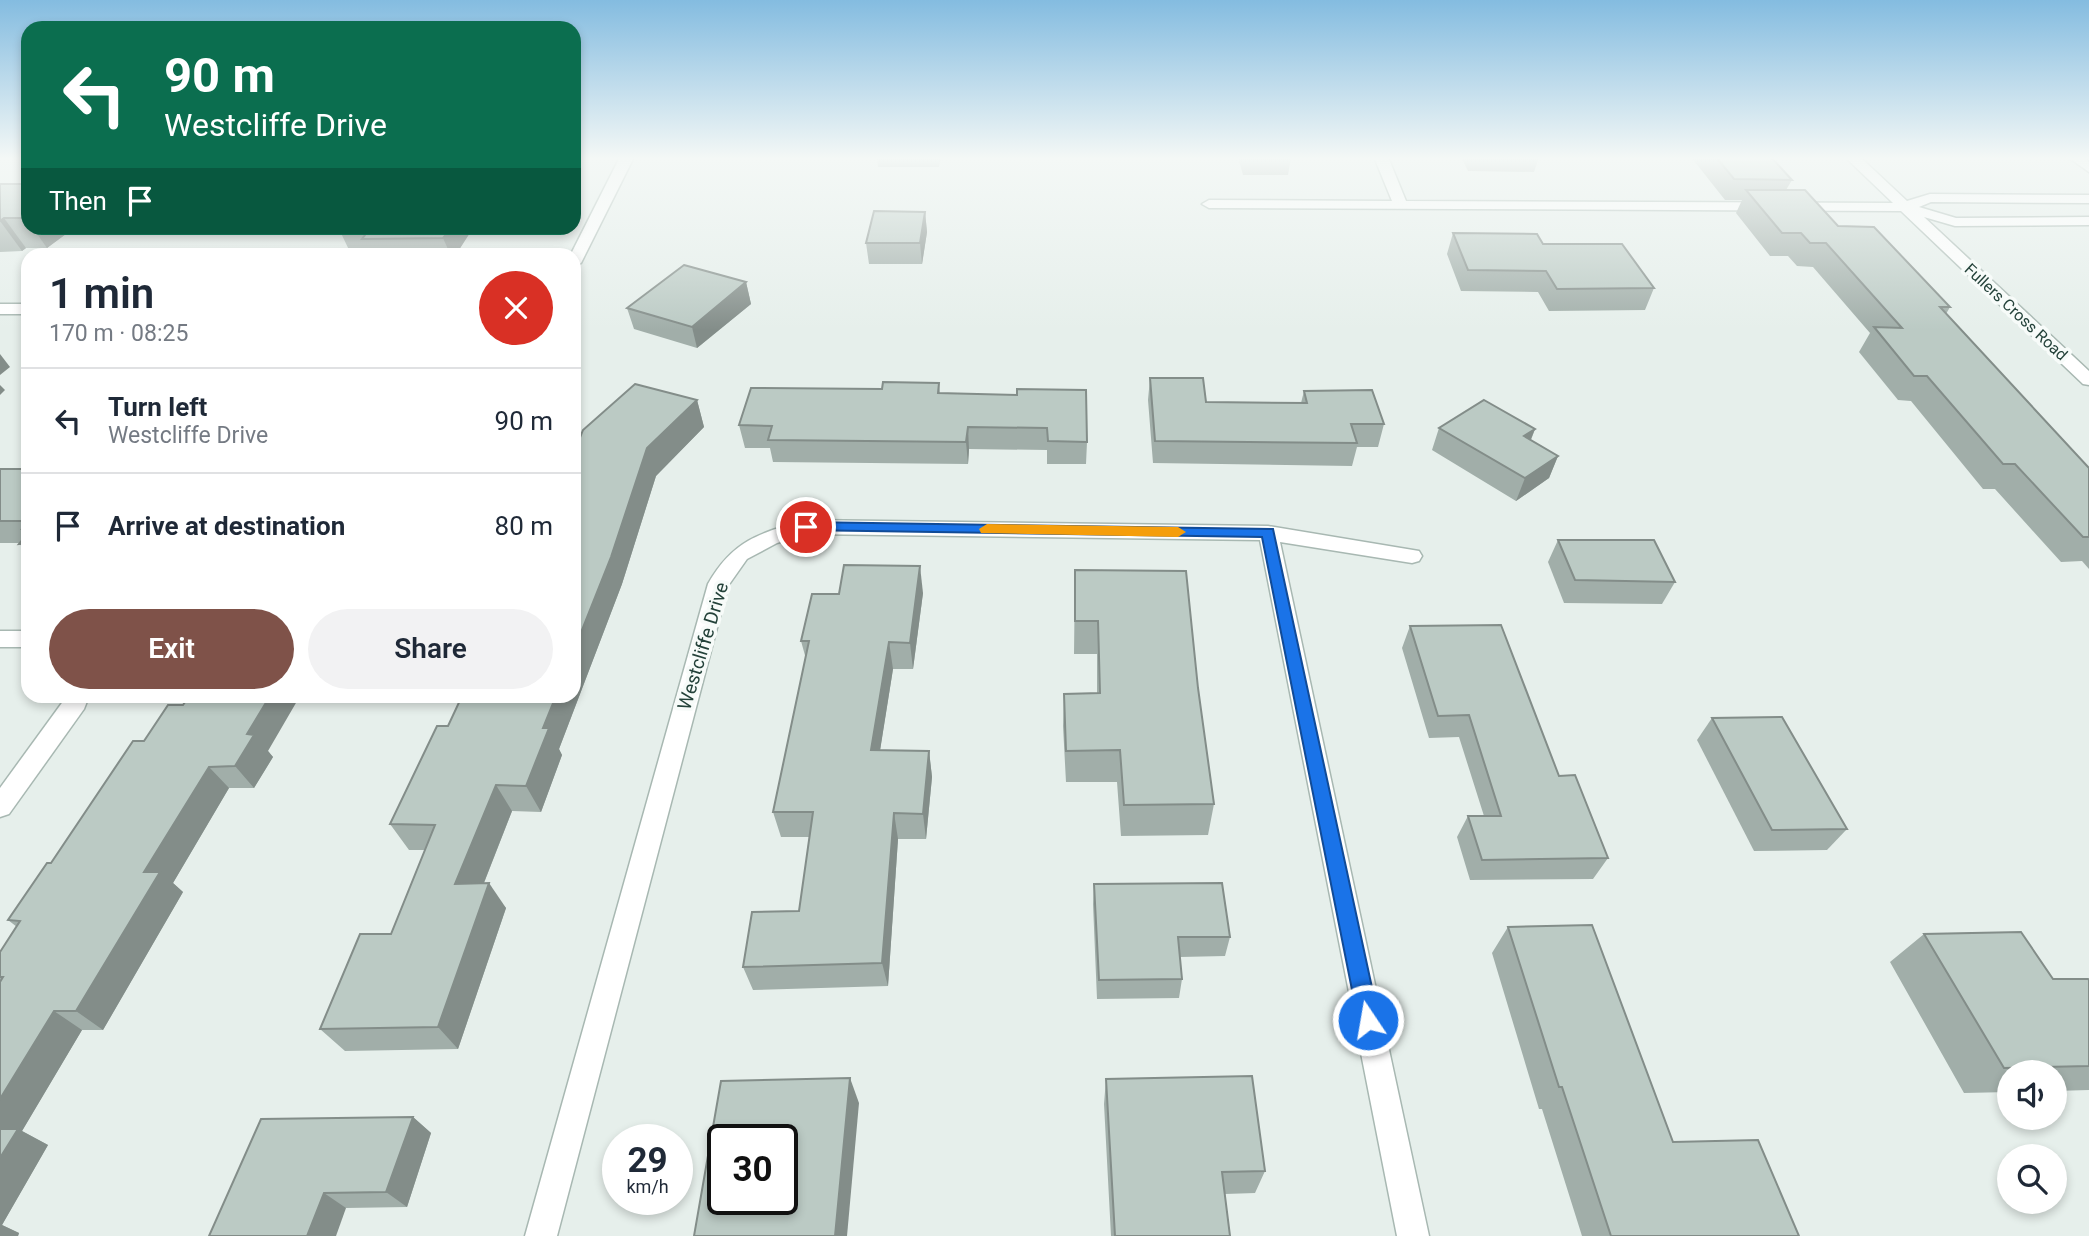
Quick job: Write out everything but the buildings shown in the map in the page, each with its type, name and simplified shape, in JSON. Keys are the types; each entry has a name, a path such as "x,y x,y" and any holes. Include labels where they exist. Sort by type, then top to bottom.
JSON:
{"street":[{"path":"581,250 598,215"},
{"name":"Fullers Cross Road","path":"1913,215 2089,380"},
{"path":"1931,215 1955,222 2089,222"},
{"path":"0,309 21,309"},
{"name":"Westcliffe Drive","path":"541,1236 718,584 740,554 770,538 806,527 1268,533 1412,556"},
{"path":"1268,533 1413,1236"},
{"path":"0,639 21,639"},
{"path":"0,807 76,703"}],"slow traffic":[{"path":"987,529 1178,532"}],"route":[{"path":"806,527 1268,533 1368,1020"}]}
